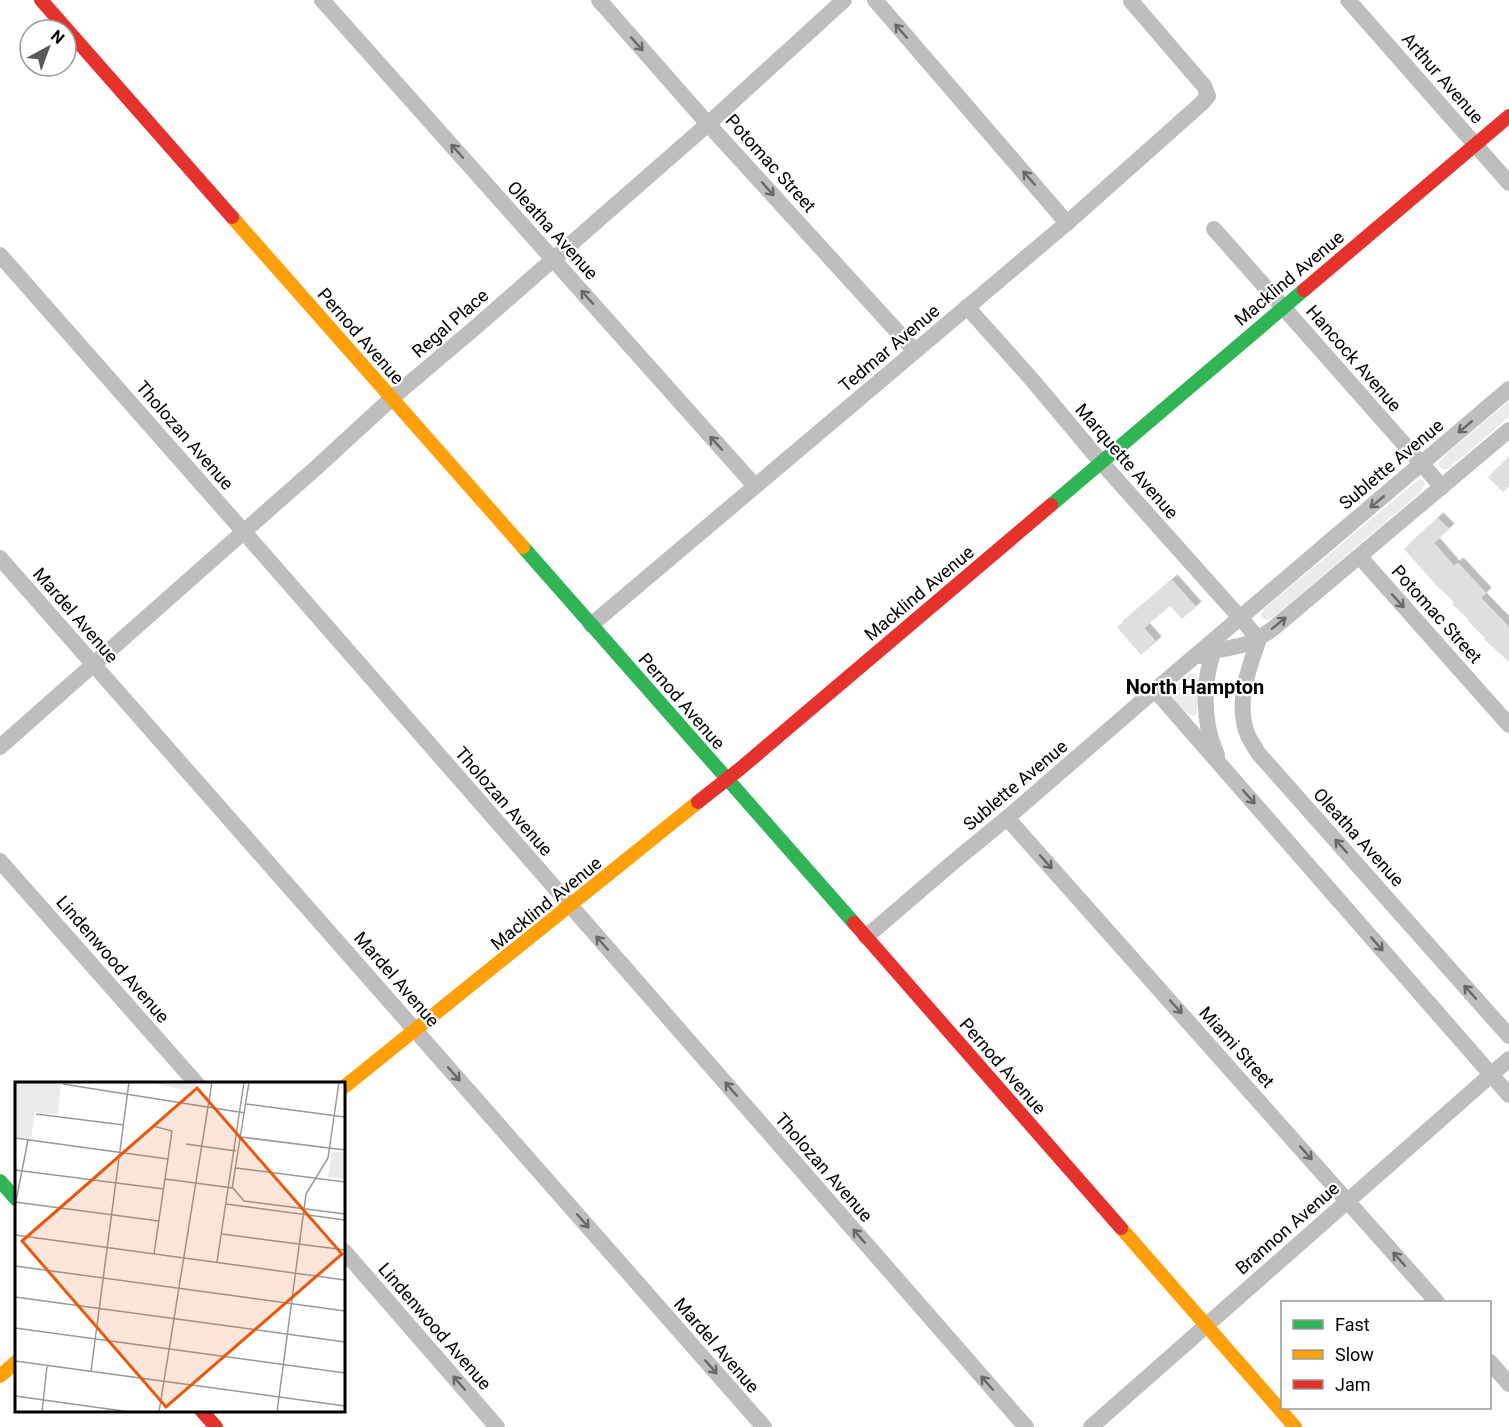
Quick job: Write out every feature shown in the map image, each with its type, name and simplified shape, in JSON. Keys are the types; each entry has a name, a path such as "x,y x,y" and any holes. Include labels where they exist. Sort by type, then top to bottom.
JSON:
{"street":[{"name":"Pernod Avenue","path":"41,0 1295,1427"},
{"name":"Oleatha Avenue","path":"322,0 755,486"},
{"name":"Potomac Street","path":"599,0 708,124 915,351"},
{"name":"Regal Place","path":"0,747 392,398 708,124 843,0"},
{"path":"875,0 1067,222"},
{"name":"Arthur Avenue","path":"1348,0 1509,183"},
{"name":"Tedmar Avenue","path":"591,625 1067,222 1202,103 1208,96 1203,86 1131,1"},
{"name":"Macklind Avenue","path":"345,1086 728,780 1509,116"},
{"name":"Hancock Avenue","path":"1214,229 1442,487"},
{"name":"Tholozan Avenue","path":"0,255 1026,1427"},
{"name":"Marquette Avenue","path":"967,307 1259,639"},
{"name":"Sublette Avenue","path":"866,937 1509,389"},
{"name":"Sublette Avenue","path":"1188,662 1203,654 1244,645 1259,639 1360,557 1509,430"},
{"name":"Potomac Street","path":"1360,557 1509,725"},
{"name":"Mardel Avenue","path":"0,558 764,1427"},
{"path":"1226,630 1211,657 1205,691 1210,737 1230,775"},
{"name":"Oleatha Avenue","path":"1259,639 1248,669 1242,705 1249,738 1258,753 1509,1036"},
{"path":"1155,690 1509,1095"},
{"name":"Miami Street","path":"1007,818 1436,1301"},
{"name":"Lindenwood Avenue","path":"0,861 196,1082"},
{"name":"Brannon Avenue","path":"1091,1427 1509,1059"},
{"path":"0,1181 15,1198"},
{"name":"Lindenwood Avenue","path":"345,1252 497,1427"},
{"path":"0,1376 15,1363"},
{"path":"1491,1363 1509,1384"},
{"path":"203,1412 216,1427"}],"shaded area":[{"path":"1509,401 1509,417 1449,468 1444,470 1440,467 1438,464 1444,456"},
{"path":"1418,480 1423,480 1425,484 1421,492 1271,619 1263,618 1261,615 1266,607"},
{"path":"1193,673 1199,680 1197,713 1194,716 1180,707 1172,692 1181,681"}],"building":[{"path":"1509,457 1509,486 1503,492 1488,477"},
{"path":"1438,518 1449,529 1434,543 1454,566 1458,563 1486,593 1481,598 1509,627 1509,662 1484,639 1452,604 1454,602 1404,549"},
{"path":"1172,580 1196,607 1182,619 1170,606 1144,628 1156,642 1141,655 1117,627"}],"traffic: fast":[{"path":"1051,505 1304,290"},
{"path":"523,547 854,923"},
{"path":"0,1181 15,1198"}],"traffic: slow":[{"path":"232,217 523,547"},
{"path":"345,1086 698,802"},
{"path":"1121,1228 1295,1427"},
{"path":"0,1376 15,1363"}],"traffic: jam":[{"path":"41,0 232,217"},
{"path":"1304,290 1509,116"},
{"path":"698,802 1051,505"},
{"path":"854,923 1121,1228"},
{"path":"203,1412 216,1427"}],"district":[{"name":"North Hampton","path":"1195,687"}]}
